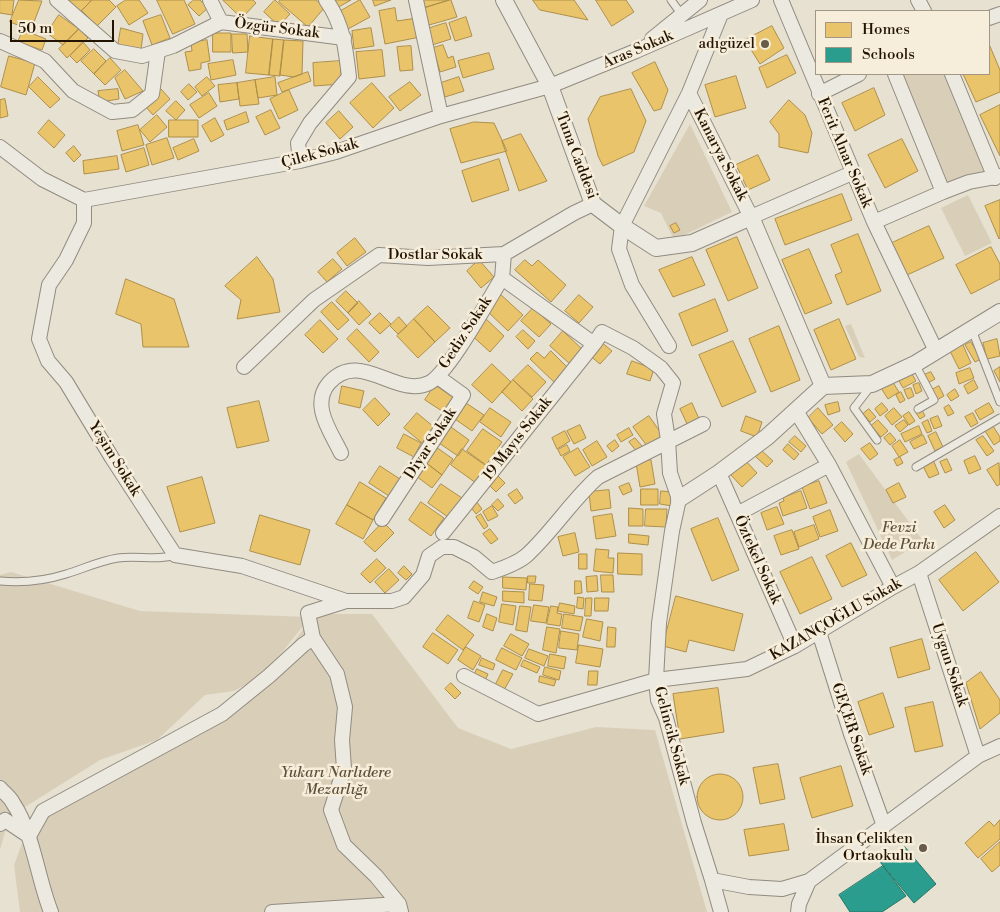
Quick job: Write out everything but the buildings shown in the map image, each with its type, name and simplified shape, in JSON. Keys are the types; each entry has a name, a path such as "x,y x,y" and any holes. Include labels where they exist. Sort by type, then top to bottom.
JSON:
{"street":[{"name":"Özgür Sokak","path":"57,0 116,51 142,56 173,46 221,22 344,38"},
{"path":"210,0 221,22"},
{"path":"300,161 298,143 310,122 349,77 344,38 339,22 326,0"},
{"path":"416,0 441,116"},
{"path":"636,52 700,0"},
{"name":"Aras Sokak","path":"550,86 636,52 752,0"},
{"name":"Ferit Alnar Sokak","path":"781,0 852,173 936,351"},
{"name":"Tuna Caddesi","path":"508,1 550,86 593,204 656,248 692,243 750,217"},
{"path":"669,346 632,285 619,249 622,226 688,93 721,14"},
{"path":"0,41 44,61 73,91 112,112 132,110 152,94 158,51"},
{"path":"820,94 857,75"},
{"path":"896,75 943,192"},
{"path":"874,222 969,182 998,177 952,75"},
{"name":"Çilek Sokak","path":"84,200 300,161 336,152 441,116 550,86"},
{"name":"Kanarya Sokak","path":"688,93 750,217"},
{"path":"0,147 42,179 84,200"},
{"path":"823,386 750,217 852,173"},
{"name":"Yeşim Sokak","path":"84,200 84,223 66,260 49,285 39,339 48,361 66,382 112,458 175,555"},
{"name":"Dostlar Sokak","path":"244,367 314,300 378,255 428,258 504,254 593,204"},
{"path":"504,254 502,278 594,344 602,332 633,348 661,368 674,383 664,414 670,473 679,499 767,437 823,386 872,384 915,364 1000,312"},
{"name":"Gediz Sokak","path":"341,453 324,418 321,405 323,393 332,379 346,372 360,370 415,387 428,384 438,377 456,352 502,278"},
{"name":"19 Mayıs Sokak","path":"443,533 594,344"},
{"name":"Diyar Sokak","path":"382,519 463,395 438,377"},
{"path":"796,411 829,465 893,586"},
{"path":"398,909 376,876 344,845 332,810 344,769 342,740 345,707 337,674 313,638 308,613 346,601 392,601 404,597 423,575 429,556 442,547 454,547 474,557 492,572 508,566 526,556 598,477 703,424"},
{"path":"737,514 829,465"},
{"name":"Öztekel Sokak","path":"718,473 795,646"},
{"name":"Gelincik Sokak","path":"679,499 672,531 659,623 656,680 658,700 666,718 720,912"},
{"name":"KAZANÇOĞLU Sokak","path":"464,676 538,714 656,680 747,669 795,646 893,586 919,573 1000,516"},
{"path":"175,555 242,566 346,601"},
{"name":"Uygun Sokak","path":"919,573 978,756"},
{"name":"GEÇER Sokak","path":"819,632 851,734 884,826"},
{"path":"29,836 43,811 222,714 269,676 302,645 313,638"},
{"path":"712,880 749,887 782,889 809,881 978,756 999,749"},
{"path":"0,788 13,802 29,836 42,892 50,912"},
{"path":"0,824 5,820 29,836"},
{"path":"798,912 799,904 809,881"},
{"path":"806,912 809,881"},
{"path":"272,912 398,909"}],"lane":[{"path":"671,0 682,15"},
{"path":"978,326 1000,402"},
{"path":"915,364 934,400 918,409"},
{"path":"872,384 854,408 877,440"},
{"path":"916,467 1000,418"},
{"path":"0,581 23,582 53,578 100,561 116,558 142,556 165,558 175,555"}],"green space":[{"path":"901,75 947,75 988,171 947,185"},
{"path":"690,124 732,212 674,240 661,213 644,206"},
{"path":"968,195 992,243 965,256 941,208"},
{"path":"851,324 865,358 859,357 845,326"},
{"name":"Fevzi Dede Parkı","path":"859,454 923,541 892,560 846,462"},
{"name":"Yukarı Narlıdere Mezarlığı","path":"11,572 140,611 310,617 281,654 261,675 276,665 315,614 372,614 458,728 511,749 596,727 655,730 707,912 20,912 14,865 36,806 143,751 216,710 258,678 234,691 205,695 157,740 100,760 9,817 0,850 0,575"}],"place":[{"name":"adıgüzel","path":"765,44"},
{"name":"İhsan Çelikten Ortaokulu","path":"923,848"}]}
